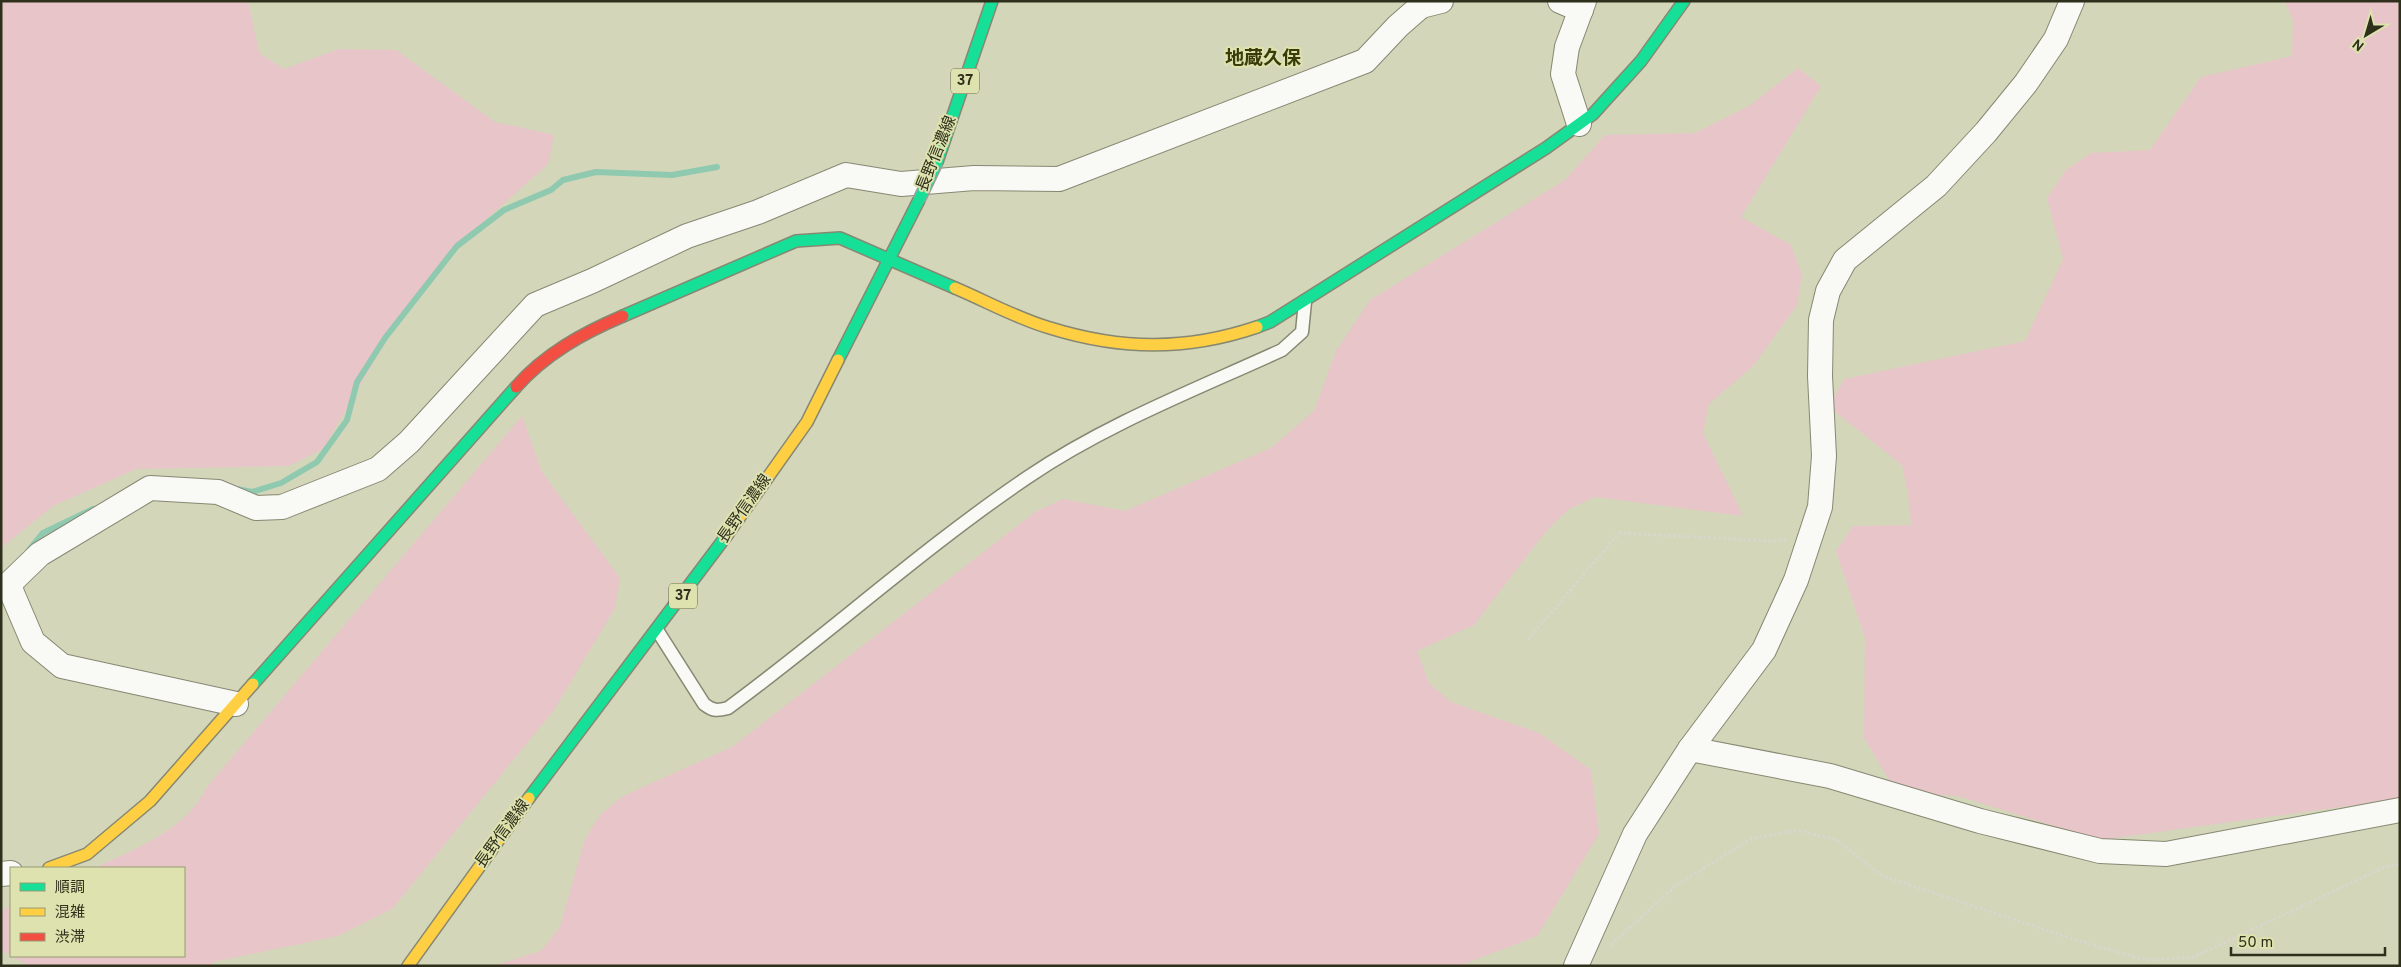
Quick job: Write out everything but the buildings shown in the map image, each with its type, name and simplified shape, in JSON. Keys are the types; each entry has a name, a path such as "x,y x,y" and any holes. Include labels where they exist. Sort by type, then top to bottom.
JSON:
{"street":[{"name":"長野信濃線","path":"408,966 508,825 691,585 808,422 937,162 992,1"},
{"path":"236,704 62,666 32,642 12,593 6,585 40,554 150,488 218,492 256,508 282,508 378,469 409,442 535,305 592,281 686,236 758,212 846,175 901,184 974,178 1059,179 1365,61 1398,26 1421,6 1441,1"},
{"path":"53,867 87,854 110,837 150,802 528,373 556,351 606,323 796,241 840,238 1048,328 1091,339 1164,346 1198,342 1235,334 1270,322 1546,148 1593,114 1641,61 1684,1"},
{"path":"1576,966 1635,834 1690,749 1764,650 1796,580 1820,507 1823,464 1820,376 1821,320 1828,291 1845,260 1936,186 1986,132 2026,83 2056,39 2072,1"},
{"path":"1575,4 1563,74 1579,124"},
{"path":"1690,749 1830,776 1980,821 2100,851 2166,854 2400,810"}],"lane":[{"path":"657,630 704,704 710,709 718,711 728,708 910,564 1029,476 1107,430 1282,350 1302,332 1305,300"}],"path":[{"path":"1528,640 1619,533 1770,541 1810,539"},
{"path":"1610,946 1675,886 1751,839 1796,830 1837,840 1882,876 2073,939 2146,960 2194,957 2385,867 2400,864"}],"shaded area":[{"path":"1,1 248,1 259,53 284,69 339,49 396,50 495,122 554,135 548,164 454,248 400,317 323,449 289,466 136,469 53,506 1,548"},
{"path":"2285,1 2396,1 2400,7 2400,799 2099,840 1958,796 1897,793 1864,738 1865,638 1836,551 1853,526 1911,525 1908,494 1902,465 1829,407 1844,379 2025,341 2063,259 2047,198 2066,170 2091,153 2150,150 2201,77 2292,56 2293,21"},
{"path":"1798,68 1821,86 1741,217 1791,245 1802,274 1797,305 1754,365 1709,404 1703,433 1743,516 1595,497 1569,509 1546,531 1474,625 1417,651 1429,683 1451,702 1539,733 1591,770 1599,834 1537,936 1459,966 493,966 541,951 560,927 585,839 600,815 623,796 732,747 1035,512 1063,499 1125,511 1271,448 1314,411 1336,351 1370,300 1565,180 1605,135 1695,133 1749,106"},
{"path":"522,416 542,472 620,578 615,608 554,710 392,909 338,936 213,962 212,966 29,966 13,957 185,957 185,867 97,867 158,837 186,815 198,802 206,788"},
{"path":"10,906 10,955 1,950 1,911"}],"waterway":[{"path":"237,489 252,492 281,483 317,462 347,420 357,382 385,338 457,246 504,210 551,190 563,180 596,172 672,175 717,167"},
{"path":"29,550 43,533 93,509"}],"traffic: fast":[{"path":"937,162 992,1"},
{"path":"1257,327 1270,322 1546,148 1593,114 1641,61 1684,1"},
{"path":"919,200 937,162"},
{"path":"838,360 919,200"},
{"path":"623,316 796,241 840,238 955,288"},
{"path":"253,684 516,387"},
{"path":"529,798 727,535"}],"traffic: slow":[{"path":"955,288 1038,324 1076,335 1128,344 1179,344 1231,335 1257,327"},
{"path":"727,535 807,422 838,360"},
{"path":"52,867 87,854 150,801 253,684"},
{"path":"408,966 529,798"}],"traffic: jam":[{"path":"516,387 539,364 565,346 579,337 623,316"}],"district":[{"name":"地蔵久保","path":"1263,59"}]}
